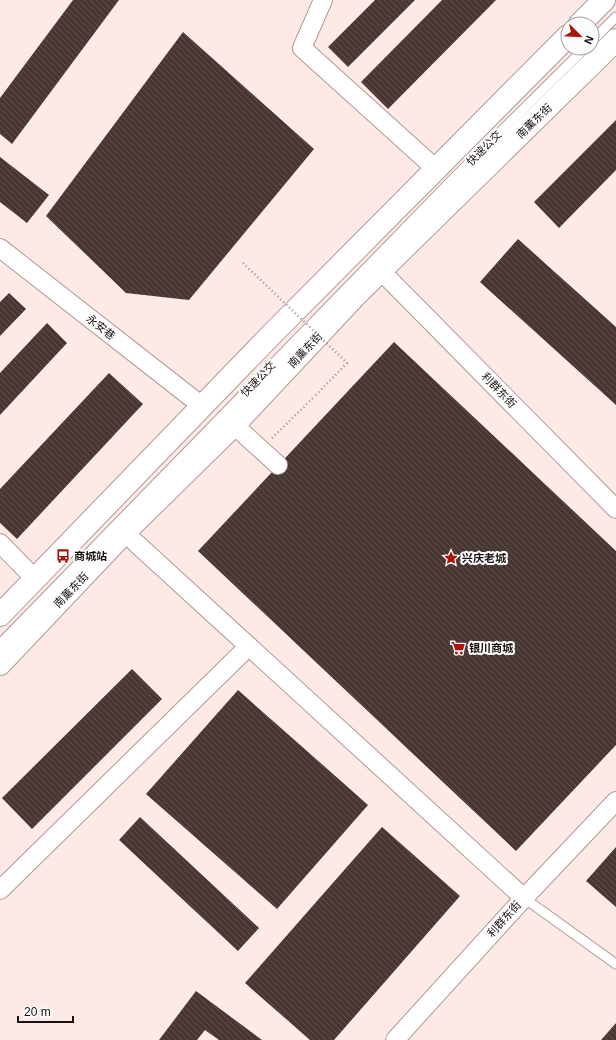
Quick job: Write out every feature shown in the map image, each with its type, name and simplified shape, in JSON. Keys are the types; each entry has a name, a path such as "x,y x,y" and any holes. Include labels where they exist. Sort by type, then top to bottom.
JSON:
{"main road":[{"path":"588,16 604,0"},
{"name":"南薰东街","path":"0,664 126,532 234,425 355,296 616,40"},
{"path":"0,615 202,406 560,44"}],"street":[{"path":"323,0 302,48 436,169"},
{"name":"永安巷","path":"0,248 202,406"},
{"name":"利群东街","path":"381,271 616,509"},
{"path":"234,425 278,465"},
{"path":"126,532 137,544 524,898"},
{"path":"0,543 35,579"},
{"path":"0,890 249,646"},
{"name":"利群东街","path":"395,1040 524,898 616,801"}],"lane":[{"path":"600,33 616,17"},
{"name":"快速公交","path":"0,644 453,179 577,56"},
{"path":"524,898 616,964"}],"path":[{"path":"243,263 347,363 261,449"}],"building":[{"path":"73,0 119,0 12,144 0,134 0,98"},
{"path":"375,0 415,0 348,67 328,47"},
{"path":"442,0 496,0 388,109 361,82"},
{"path":"183,32 314,149 189,300 126,293 46,216"},
{"path":"616,120 616,170 559,228 534,202"},
{"path":"0,157 49,195 27,223 0,202"},
{"path":"518,239 616,327 616,405 480,282"},
{"path":"9,293 26,309 0,336 0,302"},
{"path":"47,323 67,343 0,415 0,373"},
{"name":"银川商城","path":"394,342 616,551 616,745 516,851 198,551"},
{"path":"109,373 143,404 17,539 0,523 0,489"},
{"path":"132,669 162,699 32,829 2,798"},
{"path":"238,690 368,805 277,909 146,794"},
{"path":"140,817 259,928 238,951 119,840"},
{"path":"382,827 460,896 334,1040 310,1040 245,983"},
{"path":"616,847 616,907 586,881"},
{"path":"196,991 262,1040 219,1040 205,1030 197,1040 159,1040"},
{"path":"616,1023 616,1040 601,1040"}],"place":[{"name":"商城站","path":"63,556"},
{"name":"兴庆老城","path":"451,558"},
{"name":"银川商城","path":"458,648"}]}
